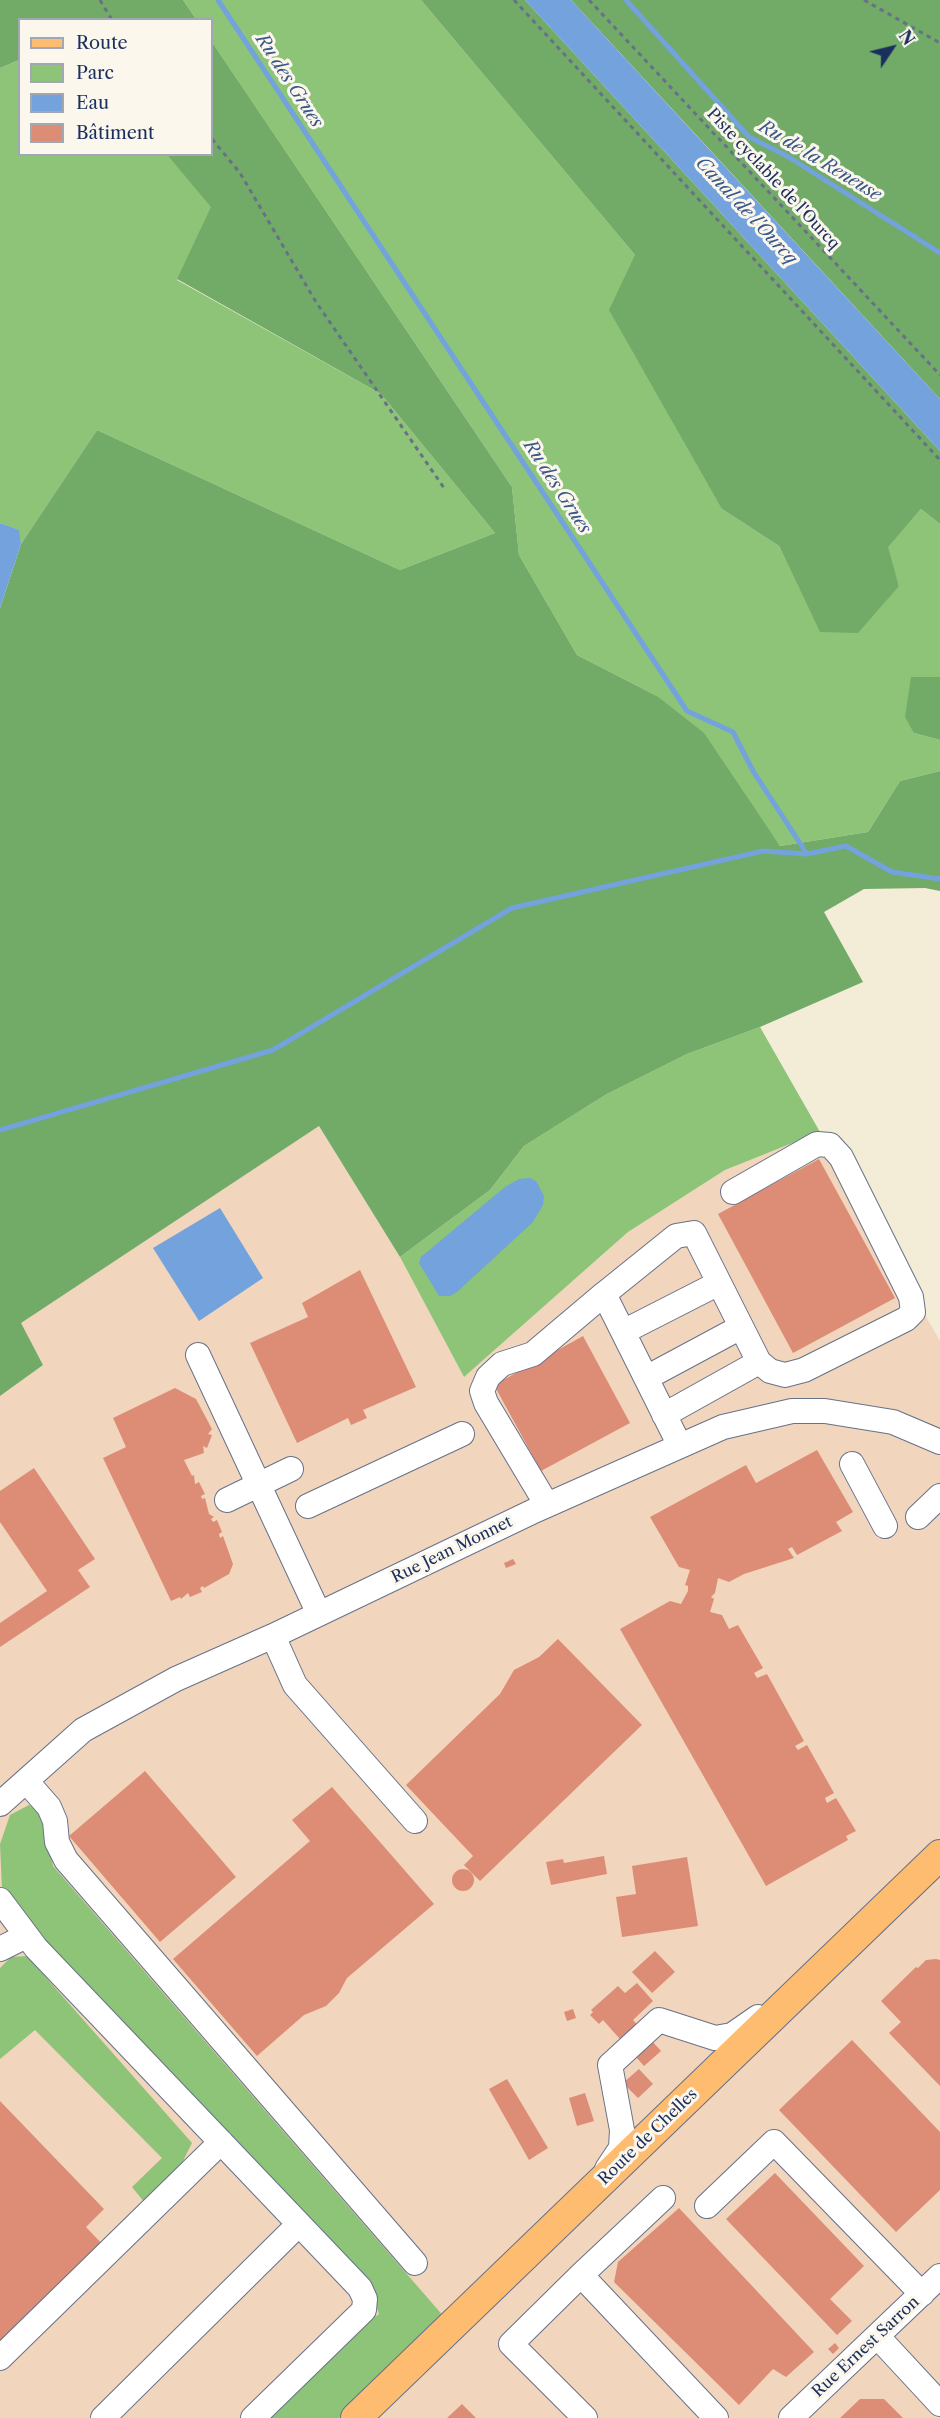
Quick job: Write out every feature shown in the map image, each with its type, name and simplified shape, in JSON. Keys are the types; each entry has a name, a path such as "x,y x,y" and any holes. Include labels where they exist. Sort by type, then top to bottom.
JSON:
{"main road":[{"name":"Route de Chelles","path":"356,2418 940,1855"}],"street":[{"path":"547,1505 486,1403 482,1391 488,1377 501,1364 533,1354 676,1236 694,1233 759,1362 770,1371 785,1375 804,1370 906,1319 913,1312 911,1297 841,1157 830,1145 817,1144 733,1192"},
{"path":"623,1332 719,1283"},
{"path":"604,1294 680,1446"},
{"path":"646,1378 741,1327"},
{"path":"198,1355 319,1614"},
{"path":"664,1414 759,1362"},
{"name":"Rue Jean Monnet","path":"0,1804 83,1730 102,1718 176,1680 547,1505 723,1427 792,1410 853,1413 893,1422 940,1442"},
{"path":"308,1506 462,1434"},
{"path":"852,1464 885,1526"},
{"path":"227,1500 291,1468"},
{"path":"918,1517 940,1496"},
{"path":"273,1636 295,1686 415,1821"},
{"path":"27,1782 49,1807 55,1821 57,1842 66,1860 415,2264"},
{"path":"0,1900 14,1941 221,2142 360,2288 365,2299 364,2310 253,2418"},
{"path":"594,2188 621,2148 622,2130 610,2065 659,2020 715,2038 732,2035 814,1978"},
{"path":"0,2358 221,2142"},
{"path":"707,2206 774,2142 922,2294"},
{"path":"585,2418 511,2344 663,2198"},
{"path":"103,2418 299,2224"},
{"path":"581,2275 716,2418"},
{"name":"Rue Ernest Sarron","path":"791,2418 940,2276"},
{"path":"877,2336 940,2404"}],"path":[{"path":"100,0 111,18"},
{"path":"514,0 940,460"},
{"name":"Piste cyclable de l'Ourcq","path":"589,0 940,375"},
{"path":"864,0 940,43"},
{"path":"213,140 240,173 316,302 444,488"}],"shaded area":[{"path":"319,1126 400,1257 464,1377 628,1232 725,1170 820,1132 940,1341 940,2418 0,2418 0,1396 43,1365 20,1323"}],"green space":[{"path":"0,0 183,0 195,18 18,18 18,60 0,68"},
{"path":"183,0 421,0 635,255 722,509 779,546 820,631 899,586 887,547 921,509 940,524 940,677 911,678 914,733 940,740 940,771 900,781 868,832 780,846 744,796 657,696 577,655 519,555 512,487 213,43 213,18 195,18"},
{"path":"421,0 525,0 940,451 940,524 921,509 888,547 899,586 858,633 820,632 779,546 722,509 609,310 635,255"},
{"path":"571,0 940,0 940,399 698,137"},
{"path":"213,43 512,487 519,555 577,655 657,696 704,733 780,846 868,832 900,781 940,771 940,891 925,888 864,889 824,912 863,982 760,1027 687,1054 607,1094 524,1146 490,1190 400,1257 319,1126 21,1323 43,1365 0,1396 0,608 21,544 97,430 400,570 495,533 381,394 177,279 211,207 168,156 213,156"},
{"path":"18,60 18,156 168,156 212,207 177,280 381,394 495,533 400,570 97,430 21,544 18,530 0,523 0,68"},
{"path":"911,677 940,677 940,740 914,733 905,717"},
{"path":"760,1027 820,1132 725,1170 628,1232 464,1377 400,1257 490,1190 524,1146 607,1094 687,1054"},
{"path":"29,1805 43,1816 53,1866 445,2318 339,2418 265,2418 346,2339 379,2314 368,2279 310,2223 17,1916 2,1889 0,1844 10,1815"},
{"path":"27,1956 192,2143 183,2161 145,2203 132,2187 162,2158 35,2030 0,2059 0,1968 11,1957"}],"water":[{"name":"Canal de l'Ourcq","path":"525,0 571,0 940,399 940,451"},
{"path":"0,523 19,530 21,544 0,608"},
{"path":"530,1178 536,1181 544,1196 543,1205 533,1222 457,1292 450,1296 439,1296 419,1263 421,1257 505,1187 519,1179"},
{"path":"220,1208 263,1278 199,1321 153,1248"}],"building":[{"path":"819,1159 895,1298 793,1353 718,1214"},
{"path":"360,1270 416,1387 363,1410 367,1418 351,1425 348,1418 297,1443 250,1343 308,1317 302,1303"},
{"path":"583,1336 630,1423 541,1471 494,1385"},
{"path":"175,1388 196,1399 212,1429 208,1434 212,1435 207,1448 203,1446 204,1453 184,1460 192,1476 194,1475 195,1484 199,1482 205,1494 201,1496 202,1499 205,1498 209,1514 214,1517 211,1519 213,1522 217,1520 222,1532 219,1534 220,1538 223,1536 233,1564 229,1574 200,1588 202,1592 190,1597 188,1593 181,1599 180,1597 171,1601 103,1458 126,1447 113,1418"},
{"path":"817,1450 853,1512 836,1522 842,1531 797,1555 792,1547 788,1549 794,1558 744,1574 729,1582 718,1578 715,1593 711,1597 714,1599 710,1612 722,1615 729,1629 738,1625 763,1668 754,1673 757,1678 767,1674 804,1741 795,1746 798,1750 807,1745 834,1793 825,1798 827,1803 836,1798 856,1831 846,1836 848,1840 766,1886 620,1629 670,1601 681,1604 688,1591 688,1586 685,1585 690,1570 679,1567 650,1517 746,1465 756,1483"},
{"path":"34,1468 95,1559 78,1570 90,1587 0,1647 0,1623 47,1591 0,1522 0,1491"},
{"path":"513,1559 516,1564 506,1568 504,1563"},
{"path":"558,1639 642,1725 480,1881 464,1865 473,1856 406,1785 500,1694 514,1670 539,1657"},
{"path":"145,1771 236,1877 160,1942 69,1836"},
{"path":"332,1787 434,1904 347,1978 339,1993 326,2006 304,2015 257,2056 173,1959 310,1841 292,1820"},
{"path":"604,1856 607,1874 551,1885 546,1862 563,1859 564,1863"},
{"path":"687,1857 698,1926 622,1937 616,1897 636,1894 632,1866"},
{"path":"463,1869 473,1876 474,1880 467,1890 463,1891 453,1884 452,1880 459,1870"},
{"path":"655,1951 675,1972 652,1993 632,1972"},
{"path":"926,1960 940,1960 940,2086 889,2033 901,2022 881,2001 916,1967 918,1968"},
{"path":"637,1983 653,2001 633,2020 661,2051 644,2066 603,2020 599,2024 590,2015 593,2012 591,2010 618,1986 625,1993"},
{"path":"573,2009 576,2018 567,2021 564,2012"},
{"path":"852,2040 940,2132 940,2190 896,2232 779,2110"},
{"path":"639,2069 653,2084 638,2098 623,2083"},
{"path":"507,2079 548,2148 529,2160 489,2089"},
{"path":"585,2093 594,2121 577,2126 569,2098"},
{"path":"0,2101 104,2209 86,2227 104,2246 0,2345"},
{"path":"775,2173 864,2266 830,2299 852,2321 837,2335 726,2219"},
{"path":"679,2208 814,2352 786,2377 773,2369 739,2405 614,2282 618,2262"},
{"path":"835,2343 839,2348 833,2354 828,2349"},
{"path":"860,2399 884,2399 903,2418 840,2418"},
{"path":"462,2404 476,2418 447,2418"}],"waterway":[{"name":"Ru des Grues","path":"218,0 687,711 733,732 753,771 807,854"},
{"name":"Ru de la Reneuse","path":"626,0 749,137 787,156 940,253"},
{"path":"0,1130 273,1050 512,908 763,851 807,854 846,846 892,872 940,879"}]}
